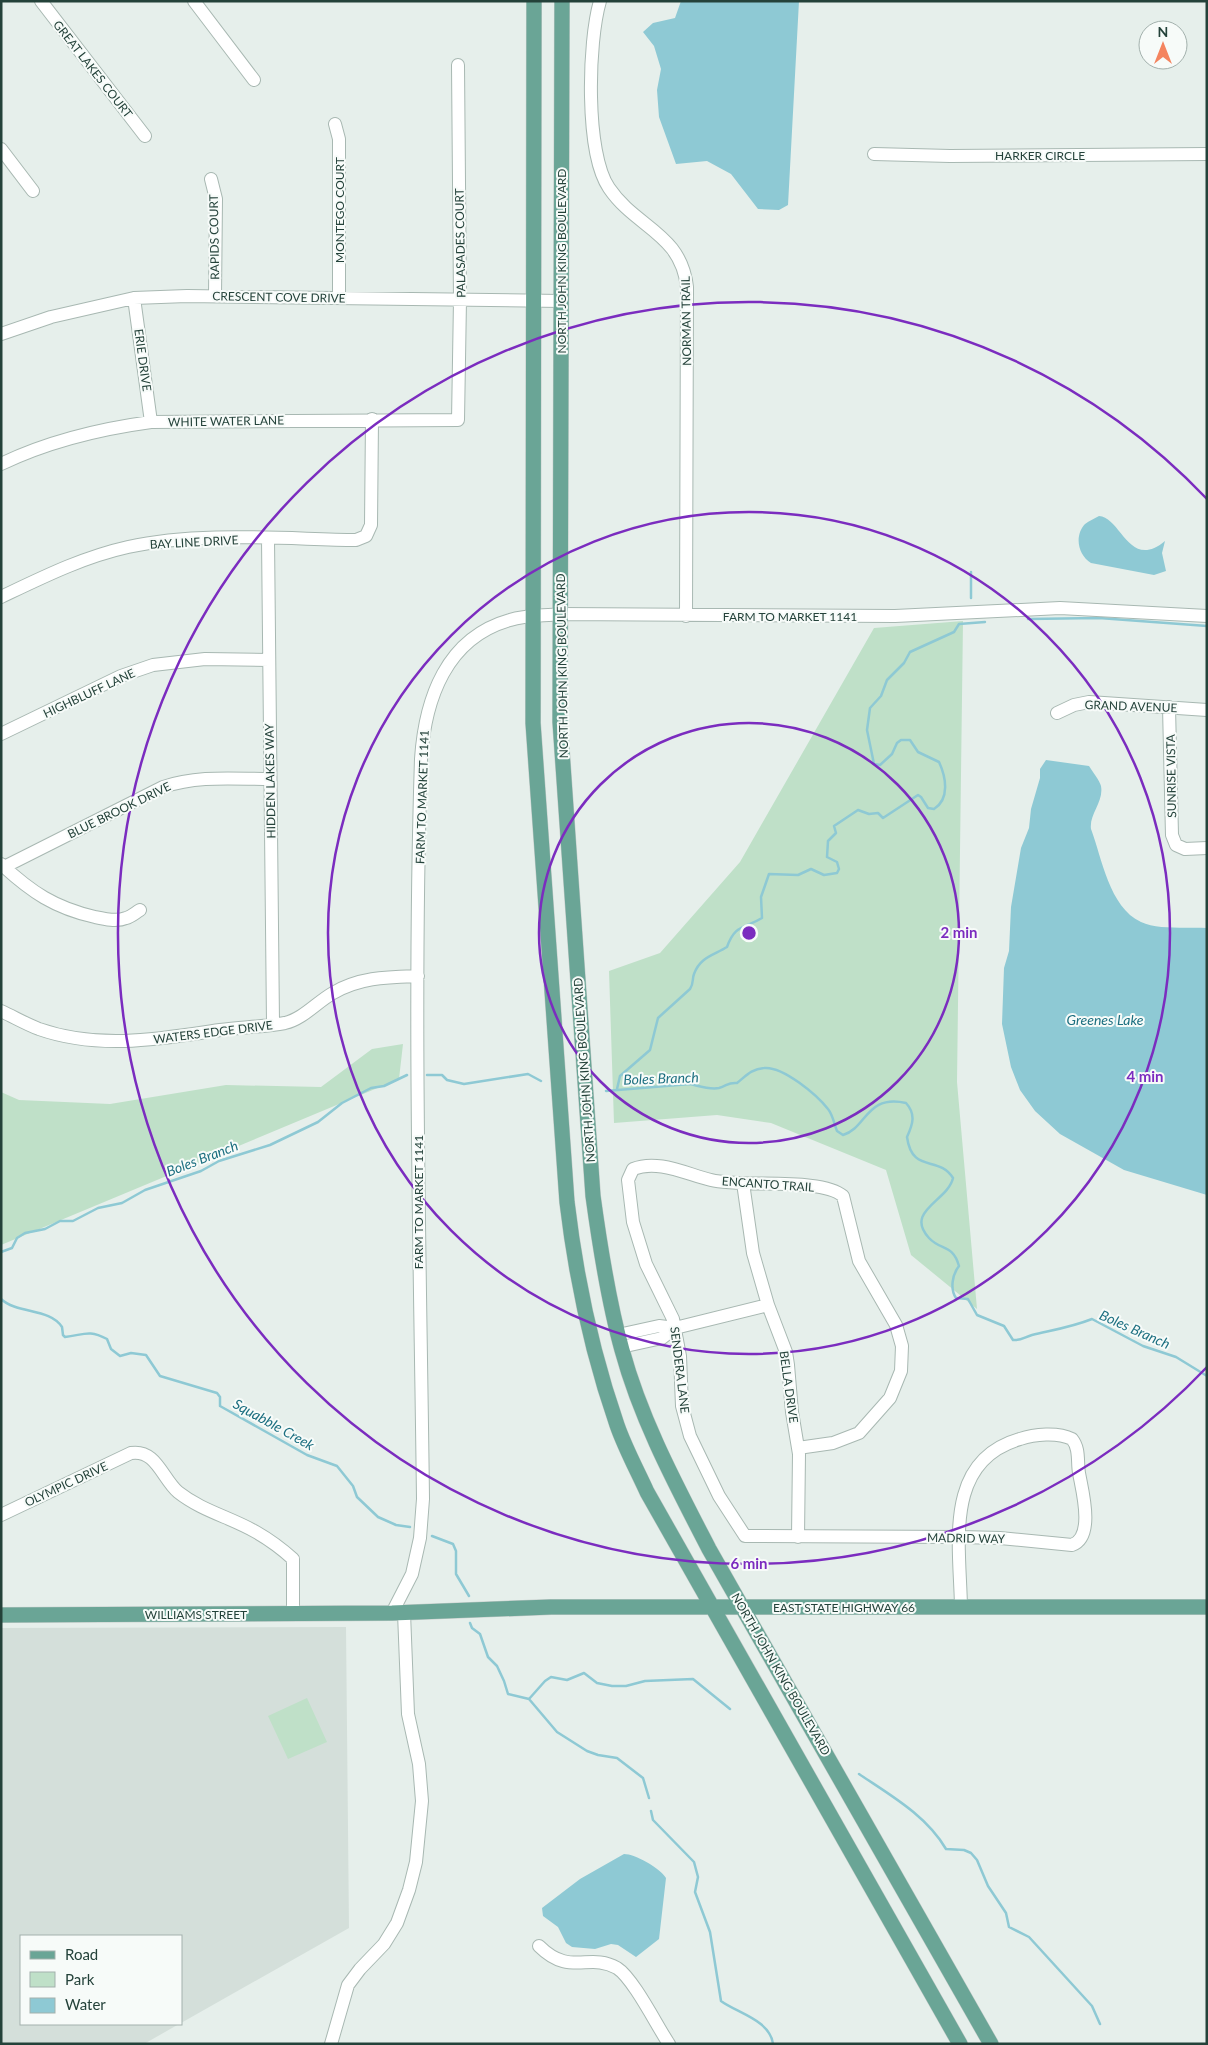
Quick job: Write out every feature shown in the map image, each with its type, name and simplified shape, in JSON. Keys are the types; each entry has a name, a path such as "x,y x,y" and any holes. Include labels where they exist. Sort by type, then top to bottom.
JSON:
{"main road":[{"name":"NORTH JOHN KING BOULEVARD","path":"534,1 533,723 573,1258 583,1306 618,1426 643,1484 960,2044"},
{"name":"NORTH JOHN KING BOULEVARD","path":"562,1 560,722 593,1196 601,1255 620,1341 640,1404 670,1474 708,1549 743,1607 991,2044"},
{"path":"554,1011 579,1010"},
{"path":"595,1348 620,1341"},
{"name":"EAST STATE HIGHWAY 66","path":"398,1613 551,1607 1207,1607"},
{"name":"WILLIAMS STREET","path":"1,1615 398,1613"}],"street":[{"name":"GREAT LAKES COURT","path":"41,1 145,136"},
{"path":"194,1 254,80"},
{"name":"NORMAN TRAIL","path":"600,1 594,22 592,53 593,138 597,160 610,189 632,214 661,234 675,249 685,269 686,616"},
{"name":"PALASADES COURT","path":"458,65 460,300 458,420"},
{"name":"MONTEGO COURT","path":"335,124 340,139 339,298"},
{"path":"1,149 33,191"},
{"name":"HARKER CIRCLE","path":"874,154 950,156 1207,154"},
{"name":"RAPIDS COURT","path":"211,179 216,199 215,296"},
{"name":"CRESCENT COVE DRIVE","path":"1,334 51,317 134,298 215,296 561,301"},
{"name":"ERIE DRIVE","path":"134,298 151,422"},
{"name":"WHITE WATER LANE","path":"1,464 34,448 107,428 151,422 372,419 458,420"},
{"name":"BAY LINE DRIVE","path":"1,598 58,569 129,547 177,540 356,540 366,536 371,525 372,419"},
{"name":"HIDDEN LAKES WAY","path":"268,539 273,1023"},
{"name":"FARM TO MARKET 1141","path":"398,1613 412,1574 420,1538 423,1499 418,1262 418,976 421,759 423,728 431,698 451,661 472,640 510,620 560,614 895,616 1060,608 1207,616"},
{"name":"HIGHBLUFF LANE","path":"1,734 121,676 153,665 205,660 269,660"},
{"name":"GRAND AVENUE","path":"1057,713 1074,705 1089,702 1207,710"},
{"name":"SUNRISE VISTA","path":"1169,707 1172,835 1176,845 1185,849 1207,848"},
{"name":"BLUE BROOK DRIVE","path":"3,866 163,787 181,781 198,778 270,779"},
{"path":"3,866 29,889 54,904 78,913 105,919 125,919 140,910"},
{"name":"WATERS EDGE DRIVE","path":"1,1012 40,1029 80,1038 117,1042 286,1023 307,1012 333,992 354,982 383,977 418,976"},
{"name":"ENCANTO TRAIL","path":"633,1169 644,1166 664,1166 713,1181 825,1188 838,1192 843,1196 859,1261 896,1325 902,1346 901,1371 890,1398 859,1433 833,1443 798,1448"},
{"name":"SENDERA LANE","path":"633,1169 628,1180 636,1239 646,1264 665,1300 675,1328 680,1356 682,1406 690,1436 718,1496 745,1536"},
{"name":"BELLA DRIVE","path":"743,1183 753,1253 768,1305 786,1352 798,1448 798,1537"},
{"path":"620,1341 662,1338 675,1328 768,1305"},
{"name":"MADRID WAY","path":"745,1536 960,1537 1000,1538 1068,1545 1077,1543 1084,1533 1085,1506 1079,1472 1078,1450 1072,1439 1062,1436 1025,1437 991,1452 974,1471 964,1488 960,1513 960,1537"},
{"name":"OLYMPIC DRIVE","path":"1,1514 131,1453 139,1452 152,1458 164,1478 190,1501 255,1531 294,1559 293,1613"},
{"path":"960,1537 961,1607"},
{"path":"331,2044 348,1985 384,1944 397,1923 409,1890 416,1862 422,1801 419,1764 408,1707 398,1613"},
{"path":"539,1946 550,1958 562,1962 602,1963 611,1965 623,1972 669,2044"}],"shaded area":[{"path":"346,1627 349,1928 182,2022 182,1935 20,1935 20,2025 177,2025 144,2044 1,2044 1,1628"}],"green space":[{"path":"963,621 957,1082 977,1309 911,1255 886,1170 771,1123 717,1115 614,1123 609,971 660,953 740,862 874,628"},
{"path":"403,1044 399,1079 1,1245 1,1092 19,1100 110,1104 226,1085 321,1087 372,1049"},
{"path":"307,1698 327,1742 288,1759 268,1716"}],"water":[{"path":"681,1 799,1 788,205 779,210 758,209 731,174 707,161 676,164 659,117 657,90 661,69 654,46 643,32 653,23 675,18"},
{"path":"1099,516 1107,519 1114,525 1134,547 1143,550 1153,549 1165,541 1162,553 1166,571 1154,575 1091,563 1087,560 1080,550 1079,534 1085,524"},
{"name":"Greenes Lake","path":"1046,760 1089,766 1099,781 1101,792 1092,818 1091,829 1108,881 1121,905 1130,915 1148,925 1173,928 1207,928 1207,1195 1124,1170 1060,1134 1035,1111 1020,1090 1011,1067 1002,1024 1004,968 1009,951 1011,907 1021,848 1029,828 1031,809 1040,778 1040,769"},
{"path":"624,1854 647,1862 666,1878 659,1939 636,1957 618,1945 611,1944 595,1949 572,1947 566,1943 558,1927 543,1916 542,1908 580,1879"}],"waterway":[{"path":"971,572 971,598"},
{"path":"1028,619 1099,618 1207,626"},
{"path":"617,1089 620,1076 650,1050 658,1018 690,989 694,974 700,964 708,957 727,947 733,934 741,928 762,918 761,897 769,874 798,875 811,869 824,875 837,873 839,869 837,862 827,857 828,841 836,833 834,826 858,810 869,814 878,813 883,818 918,795 928,808 934,809 943,800 945,781 939,762 918,752 910,740 901,740 897,743 892,754 880,765 874,764 867,730 870,708 881,696 887,680 904,663 910,652 954,632 959,624 985,622"},
{"name":"Boles Branch","path":"606,1091 690,1084 716,1088 737,1083 756,1070 772,1069 790,1076 816,1096 830,1111 837,1131 843,1135 857,1126 875,1107 883,1103 906,1103 912,1115 911,1128 907,1137 914,1156 941,1167 953,1178 950,1186 924,1213 922,1220 923,1229 929,1238 950,1251 956,1259 959,1266 952,1286 956,1298 968,1299 977,1315 1004,1326 1013,1340 1092,1319 1143,1346 1176,1357 1207,1376"},
{"name":"Boles Branch","path":"427,1075 442,1075 447,1080 464,1084 528,1074 541,1081"},
{"name":"Boles Branch","path":"1,1252 12,1248 17,1238 25,1233 45,1229 60,1221 73,1221 98,1208 122,1203 145,1190 201,1171 219,1161 270,1145 318,1122 342,1103 371,1088 384,1086 407,1075"},
{"name":"Squabble Creek","path":"1,1299 8,1304 42,1314 57,1321 62,1327 65,1337 90,1333 101,1336 107,1339 111,1349 120,1356 131,1353 146,1355 160,1376 217,1393 220,1397 220,1406 307,1455 337,1466 353,1486 357,1497 378,1517 396,1525 410,1527"},
{"name":"Squabble Creek","path":"432,1536 453,1544 456,1551 456,1574 469,1596"},
{"name":"Squabble Creek","path":"470,1623 472,1628 480,1634 488,1657 497,1666 508,1694 529,1699 557,1732 587,1751 617,1758 643,1778 649,1798"},
{"path":"529,1699 551,1677 567,1680 584,1673 597,1683 612,1686 626,1686 645,1681 693,1679 730,1709"},
{"path":"859,1774 918,1816 938,1837 946,1849 964,1850 971,1853 977,1860 988,1886 1006,1913 1009,1927 1029,1937 1092,2006 1100,2024"},
{"name":"Squabble Creek","path":"651,1811 653,1820 694,1862 698,1877 695,1892 710,1932 721,2001 759,2023 771,2036 773,2044"}]}
